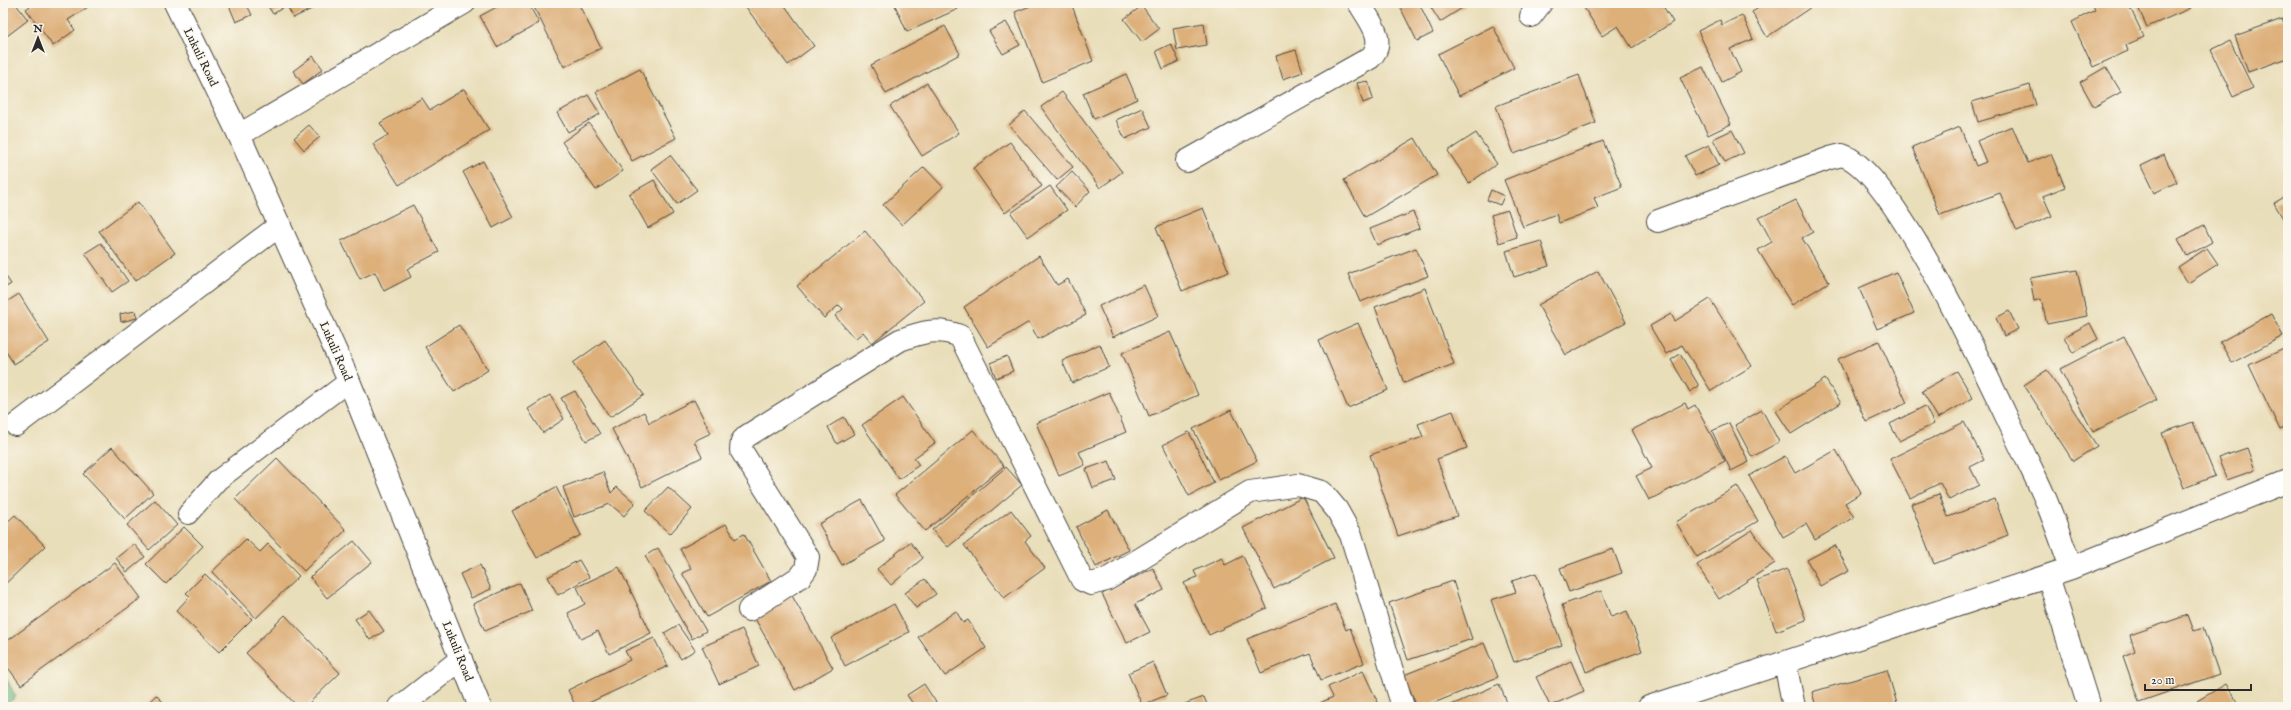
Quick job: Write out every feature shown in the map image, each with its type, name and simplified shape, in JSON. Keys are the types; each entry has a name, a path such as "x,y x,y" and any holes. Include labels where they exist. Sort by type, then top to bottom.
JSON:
{"street":[{"name":"Lukuli Road","path":"175,3 239,135 349,381 480,707"},
{"path":"239,135 464,3"},
{"path":"1187,161 1370,58 1376,52 1378,37 1359,3"},
{"path":"1658,221 1830,158 1842,155 1855,160 1865,170 1895,209 1966,329 2049,507 2071,568"},
{"path":"16,425 280,225"},
{"path":"749,610 801,576 809,563 808,557 741,450 742,441 746,436 900,340 919,333 946,330 960,336 1082,580 1091,584 1106,580 1250,492 1298,485 1322,492 1337,510 1351,535 1403,707"},
{"path":"1648,707 2071,568 2288,480"},
{"path":"2048,576 2089,707"},
{"path":"400,707 461,659"},
{"path":"1785,663 1794,707"}],"lane":[{"path":"188,514 218,480 349,381"}],"green space":[{"path":"3,672 16,697 3,707"}],"building":[{"path":"3,3 15,3 28,20 3,39"},
{"path":"35,3 85,3 88,7 68,20 75,30 53,46 26,9"},
{"path":"228,3 246,3 252,15 236,22"},
{"path":"266,3 319,3 320,5 293,18 287,5 273,14"},
{"path":"504,3 528,3 539,23 497,47 480,16"},
{"path":"532,3 578,3 601,48 564,67"},
{"path":"743,3 783,3 814,46 788,65"},
{"path":"894,3 955,3 958,9 907,32"},
{"path":"968,3 978,3 969,6"},
{"path":"1038,3 1071,3 1093,61 1042,82 1015,12"},
{"path":"1398,3 1419,3 1433,33 1417,41"},
{"path":"1428,3 1470,3 1440,22"},
{"path":"1581,3 1661,3 1673,22 1632,48 1618,26 1602,36"},
{"path":"1767,3 1817,3 1767,37 1752,12"},
{"path":"2092,3 2128,3 2144,37 2126,45 2128,51 2093,67 2072,22 2095,10"},
{"path":"2136,3 2189,3 2191,8 2147,27"},
{"path":"1142,6 1159,29 1142,42 1124,19"},
{"path":"1742,15 1753,39 1730,49 1741,72 1722,82 1698,31 1720,20 1722,25"},
{"path":"2282,19 2288,34 2288,58 2248,72 2235,36"},
{"path":"1006,22 1020,45 1003,54 989,31"},
{"path":"1204,23 1207,45 1177,50 1173,28"},
{"path":"945,26 960,54 886,94 871,65"},
{"path":"1493,26 1514,68 1459,96 1438,54"},
{"path":"2230,41 2253,88 2233,97 2211,50"},
{"path":"1171,44 1179,61 1163,69 1156,51"},
{"path":"1296,50 1303,72 1283,79 1276,56"},
{"path":"313,56 323,69 303,84 293,71"},
{"path":"1703,67 1731,124 1708,135 1680,78"},
{"path":"2106,67 2121,92 2094,107 2080,82"},
{"path":"640,69 676,138 632,161 596,92"},
{"path":"1126,74 1137,99 1094,119 1083,93"},
{"path":"1579,75 1596,123 1514,154 1496,106"},
{"path":"1368,81 1373,99 1363,103 1357,83"},
{"path":"927,83 959,133 922,156 890,106"},
{"path":"2030,85 2036,105 1978,122 1972,102"},
{"path":"464,89 489,130 399,185 373,144 388,135 380,123 422,98 430,110"},
{"path":"1062,92 1122,172 1100,188 1041,107"},
{"path":"588,95 600,114 568,132 557,113"},
{"path":"1142,108 1151,127 1125,139 1116,120"},
{"path":"1025,111 1073,167 1057,180 1009,125"},
{"path":"589,123 623,171 596,190 562,142"},
{"path":"309,125 320,137 304,150 294,138"},
{"path":"2012,126 2028,163 2051,154 2065,187 2043,196 2052,216 2017,231 2000,193 1940,215 1912,147 1960,127 1976,166 1986,162 1977,141"},
{"path":"1732,130 1744,153 1725,162 1713,139"},
{"path":"1476,133 1497,164 1469,183 1448,151"},
{"path":"1415,138 1437,175 1365,217 1344,180"},
{"path":"1603,141 1622,187 1594,198 1598,208 1559,223 1556,214 1523,227 1504,180"},
{"path":"1010,142 1042,186 1005,213 973,168"},
{"path":"1709,145 1719,165 1695,176 1685,156"},
{"path":"670,155 697,190 677,204 651,169"},
{"path":"2164,155 2177,182 2154,193 2141,166"},
{"path":"483,161 513,217 493,228 463,172"},
{"path":"924,167 943,187 902,225 883,205"},
{"path":"1072,172 1090,191 1075,207 1056,187"},
{"path":"654,180 673,214 648,228 629,194"},
{"path":"1050,186 1067,210 1028,237 1011,213"},
{"path":"1491,190 1504,196 1500,205 1487,200"},
{"path":"2288,195 2288,227 2274,203"},
{"path":"1796,200 1813,232 1802,238 1829,282 1792,305 1758,250 1772,242 1759,218"},
{"path":"138,202 175,253 135,281 99,231"},
{"path":"413,205 439,252 407,269 411,277 384,291 375,272 360,279 341,241"},
{"path":"1203,208 1229,272 1182,291 1156,227"},
{"path":"1508,210 1517,237 1499,243 1491,215"},
{"path":"1413,212 1420,228 1377,245 1370,229"},
{"path":"2204,225 2212,242 2187,256 2178,239"},
{"path":"865,231 924,301 872,343 863,332 855,339 835,316 843,309 839,305 824,318 797,286"},
{"path":"1541,241 1549,266 1514,277 1506,251"},
{"path":"101,243 128,281 112,292 85,253"},
{"path":"1416,248 1428,276 1360,302 1348,274"},
{"path":"2207,248 2218,264 2188,283 2178,267"},
{"path":"1039,256 1057,285 1068,279 1086,315 1038,339 1029,322 988,347 964,307"},
{"path":"2077,270 2087,316 2047,324 2041,299 2034,301 2030,278"},
{"path":"1598,271 1626,322 1566,355 1538,305"},
{"path":"3,272 11,284 3,289"},
{"path":"1896,272 1914,313 1877,329 1859,288"},
{"path":"1144,285 1158,316 1113,337 1099,306"},
{"path":"1425,288 1454,364 1404,383 1375,307"},
{"path":"19,294 49,342 14,364 3,347 3,304"},
{"path":"1710,299 1752,366 1711,391 1682,345 1666,354 1650,326 1671,314 1675,321"},
{"path":"135,311 137,318 121,322 120,314"},
{"path":"2009,311 2018,329 2004,336 1996,318"},
{"path":"2271,314 2283,336 2232,363 2220,342"},
{"path":"1358,323 1388,390 1348,408 1319,340"},
{"path":"2090,323 2098,339 2073,353 2064,337"},
{"path":"459,325 488,370 454,392 425,347"},
{"path":"1170,332 1198,395 1149,416 1122,353"},
{"path":"2124,336 2157,400 2093,432 2060,369"},
{"path":"605,340 644,395 610,417 573,363"},
{"path":"1879,341 1907,403 1866,422 1838,359"},
{"path":"1100,344 1109,367 1072,383 1062,361"},
{"path":"2288,347 2288,426 2280,430 2249,365"},
{"path":"1680,354 1699,386 1690,392 1671,360"},
{"path":"1007,356 1013,371 996,378 990,363"},
{"path":"2047,370 2097,446 2073,461 2024,385"},
{"path":"1957,371 1973,398 1938,418 1922,391"},
{"path":"1825,379 1841,403 1791,434 1776,411"},
{"path":"575,391 600,434 586,441 561,398"},
{"path":"1109,392 1126,432 1079,452 1085,465 1059,476 1036,423"},
{"path":"550,395 564,419 543,433 528,409"},
{"path":"903,397 935,443 914,458 919,465 899,479 862,425"},
{"path":"694,400 711,433 694,441 702,457 642,487 612,429 644,412 649,423"},
{"path":"1685,403 1688,409 1695,405 1725,461 1649,500 1636,476 1652,468 1632,430"},
{"path":"1925,406 1934,424 1899,441 1890,424"},
{"path":"1231,410 1257,461 1219,480 1193,429"},
{"path":"1762,410 1779,442 1752,457 1735,425"},
{"path":"1453,411 1467,448 1437,459 1457,516 1398,536 1370,455 1423,437 1418,424"},
{"path":"844,417 854,434 837,444 828,427"},
{"path":"1964,422 1984,460 1970,467 1979,485 1949,500 1940,483 1910,498 1890,459"},
{"path":"2193,422 2215,476 2184,488 2162,433"},
{"path":"1729,423 1749,462 1731,471 1712,431"},
{"path":"973,430 1004,466 925,531 895,495"},
{"path":"1189,432 1214,483 1189,496 1163,445"},
{"path":"112,447 153,493 125,519 83,474"},
{"path":"2247,448 2255,470 2227,480 2218,458"},
{"path":"1836,450 1861,493 1845,503 1854,517 1815,540 1806,524 1783,537 1749,476 1785,456 1795,473"},
{"path":"277,458 346,530 304,571 235,499"},
{"path":"1109,461 1116,480 1093,488 1086,469"},
{"path":"1006,467 1022,485 948,547 932,530"},
{"path":"603,472 611,493 617,487 635,503 624,516 610,504 574,517 563,487"},
{"path":"1737,486 1758,521 1697,557 1676,522"},
{"path":"556,487 581,535 537,558 512,511"},
{"path":"668,487 692,509 670,534 645,511"},
{"path":"1939,494 1948,517 1995,499 2008,535 1934,564 1911,504"},
{"path":"1303,497 1334,558 1274,589 1243,528"},
{"path":"155,500 177,525 149,550 127,525"},
{"path":"862,500 885,541 842,565 819,524"},
{"path":"1011,510 1031,536 1025,541 1045,568 1004,598 964,545"},
{"path":"1108,510 1129,550 1096,567 1076,527"},
{"path":"15,515 45,546 3,586 3,526"},
{"path":"726,524 735,539 744,534 771,581 707,617 682,573 691,569 680,549"},
{"path":"184,527 203,546 166,584 146,564"},
{"path":"1752,530 1775,563 1719,599 1697,565"},
{"path":"246,539 260,552 268,544 299,576 256,618 212,572"},
{"path":"354,541 372,562 327,598 310,577"},
{"path":"910,542 923,558 891,585 877,569"},
{"path":"134,544 145,557 127,572 116,558"},
{"path":"1835,545 1849,571 1820,586 1807,560"},
{"path":"658,548 706,631 692,639 645,556"},
{"path":"1613,549 1622,573 1569,592 1560,568"},
{"path":"1243,556 1267,608 1209,635 1184,583 1197,577 1194,571 1222,558 1225,565"},
{"path":"579,560 589,577 558,595 548,577"},
{"path":"115,563 141,598 21,685 3,661 3,644"},
{"path":"480,565 491,589 471,598 460,574"},
{"path":"619,567 651,633 609,654 598,631 581,639 568,613 585,604 577,587"},
{"path":"1153,568 1164,590 1135,604 1150,632 1127,643 1102,594"},
{"path":"1787,569 1806,620 1776,631 1757,580"},
{"path":"1536,573 1562,645 1514,662 1491,600 1516,592 1512,581"},
{"path":"205,574 252,619 219,652 176,611 190,596 186,593"},
{"path":"925,579 936,594 916,608 905,593"},
{"path":"1453,581 1472,639 1408,660 1389,603"},
{"path":"520,583 532,611 485,631 473,604"},
{"path":"1601,591 1611,617 1627,611 1642,651 1586,672 1562,605"},
{"path":"791,594 833,668 795,690 753,615"},
{"path":"894,604 909,632 845,666 831,638"},
{"path":"1335,604 1346,630 1350,628 1364,663 1321,680 1310,653 1261,673 1247,639"},
{"path":"369,610 384,631 370,640 355,619"},
{"path":"956,611 963,623 968,620 986,648 945,676 918,637"},
{"path":"285,615 340,673 305,707 298,707 246,653"},
{"path":"2188,615 2194,631 2203,628 2219,674 2139,702 2123,656 2135,651 2130,635"},
{"path":"678,625 695,650 681,659 664,633"},
{"path":"742,629 759,666 719,684 702,647"},
{"path":"654,638 668,666 580,707 576,707 568,690 630,660 625,651"},
{"path":"1484,643 1498,677 1424,707 1417,707 1404,675"},
{"path":"1571,661 1584,691 1550,706 1536,677"},
{"path":"1153,662 1167,695 1142,705 1128,673"},
{"path":"1887,670 1898,707 1816,707 1812,692"},
{"path":"1363,671 1380,707 1322,707 1320,703 1333,697 1328,687"},
{"path":"924,684 939,707 915,707 907,695"},
{"path":"1499,684 1509,707 1447,707"},
{"path":"2226,684 2240,707 2200,707 2197,701"},
{"path":"156,695 168,707 144,707"},
{"path":"1204,697 1208,707 1176,707"}]}
